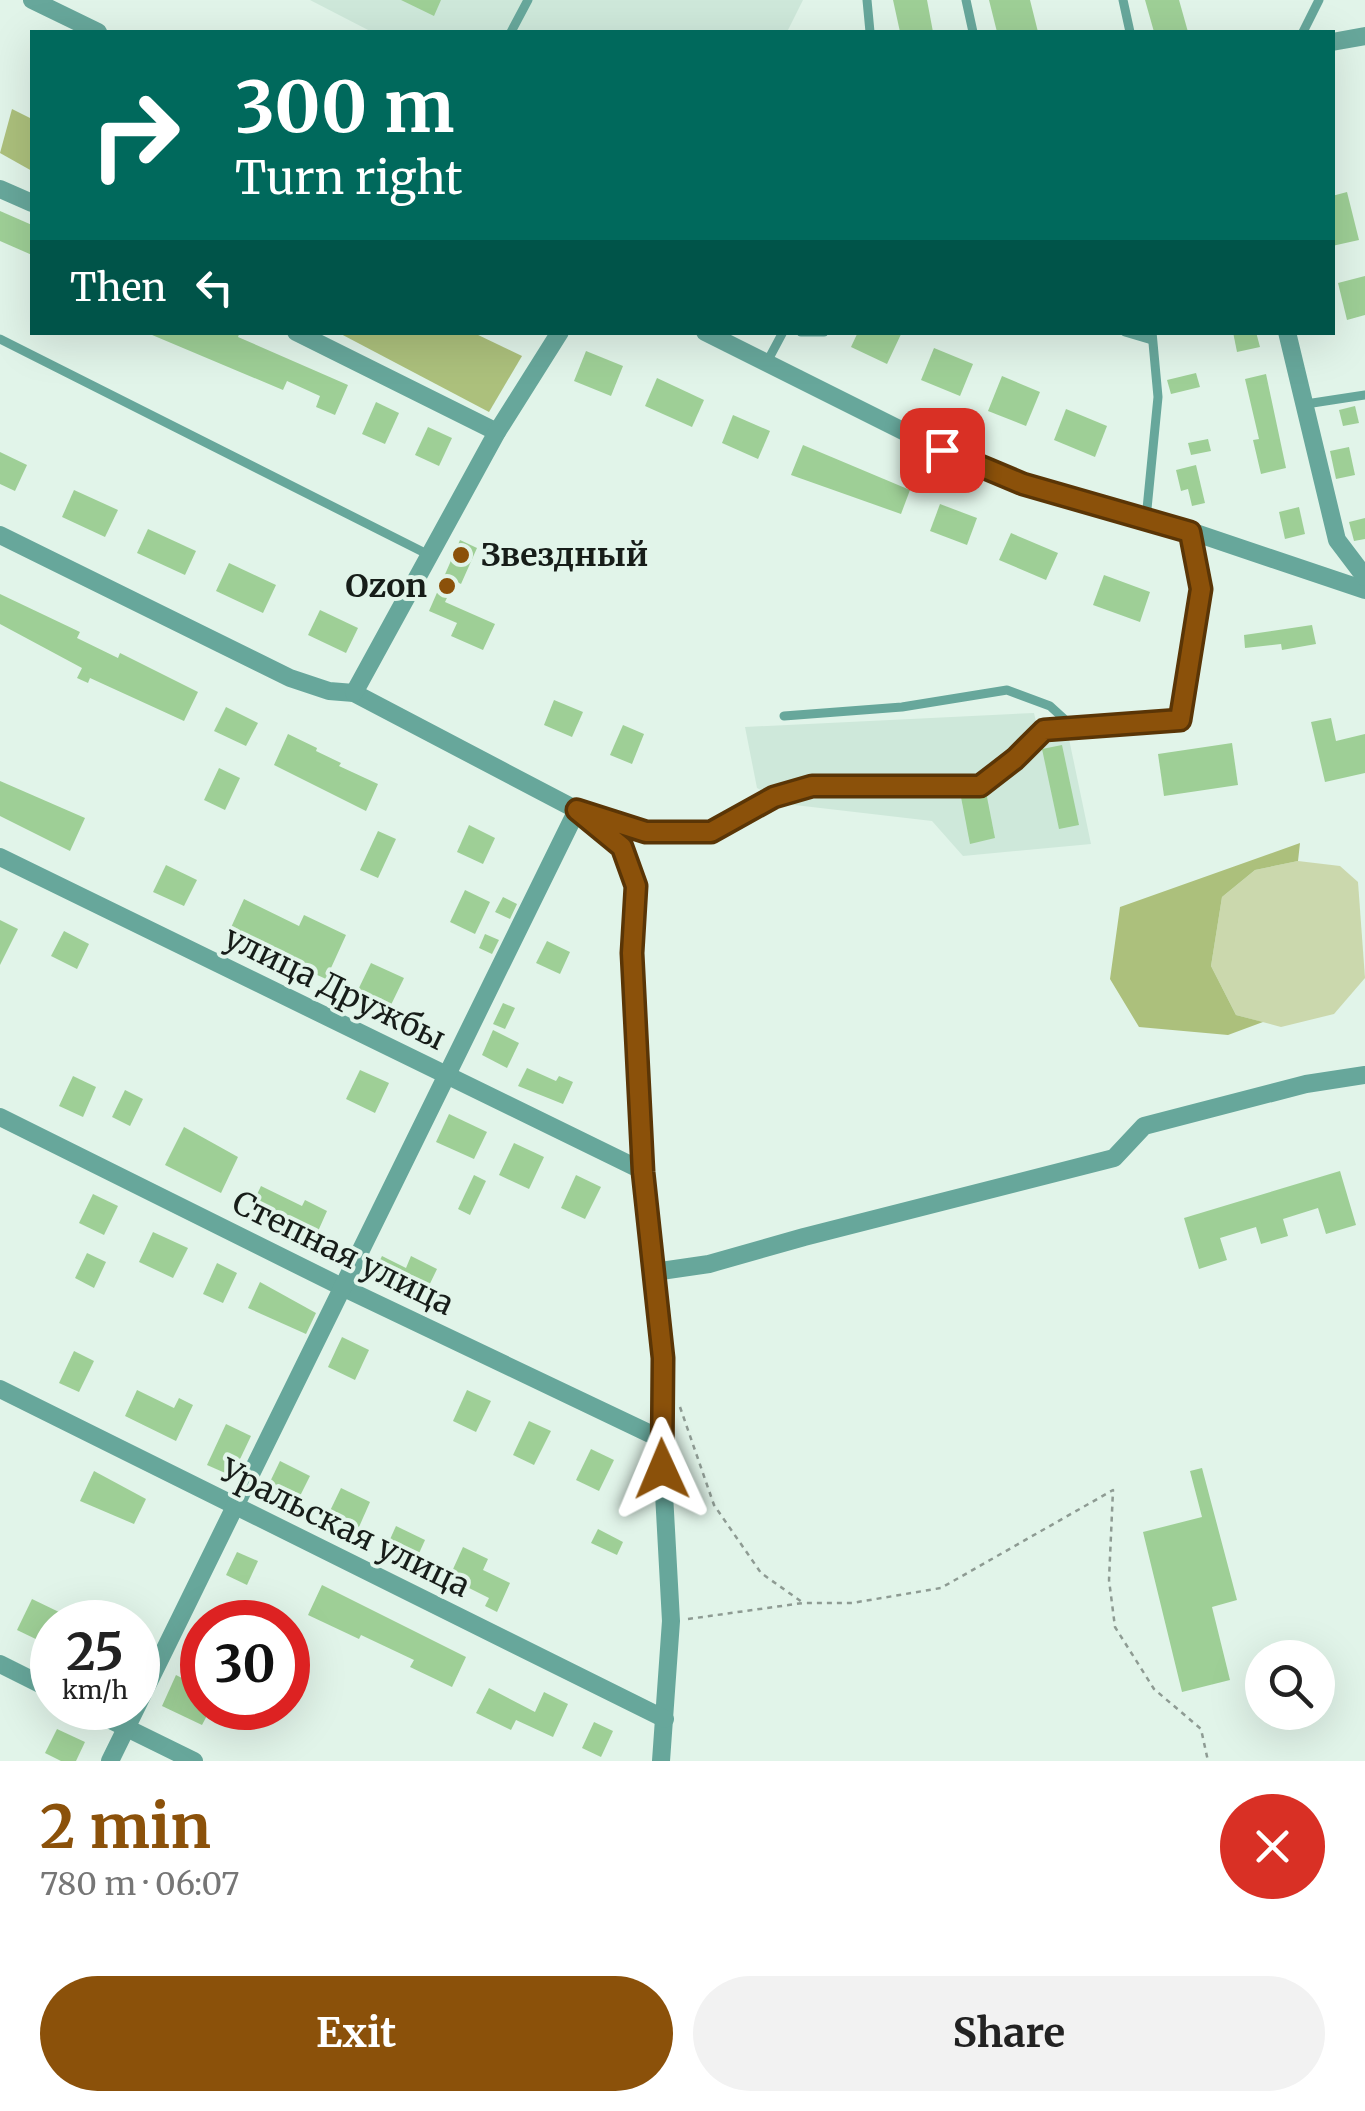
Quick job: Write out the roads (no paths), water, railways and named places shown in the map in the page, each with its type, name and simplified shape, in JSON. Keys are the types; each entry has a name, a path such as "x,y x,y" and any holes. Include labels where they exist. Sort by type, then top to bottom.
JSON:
{"street":[{"path":"32,0 94,30"},
{"path":"1335,41 1365,36"},
{"path":"0,189 30,203"},
{"path":"302,335 497,432"},
{"path":"354,692 497,432 558,335"},
{"path":"711,335 967,464 1365,590"},
{"path":"1288,335 1337,540 1365,577"},
{"path":"0,535 290,678 329,692 354,692 577,810 622,847 636,886 632,953 643,1172 663,1358 661,1438 671,1621 661,1761"},
{"path":"160,1663 577,810"},
{"name":"улица Дружбы","path":"0,857 643,1172"},
{"path":"654,1272 709,1264 804,1236 1114,1158 1144,1126 1306,1084 1365,1075"},
{"name":"Степная улица","path":"0,1116 344,1288 661,1438"},
{"name":"Уральская улица","path":"0,1389 665,1719"},
{"path":"0,1664 30,1679"},
{"path":"110,1761 127,1730"},
{"path":"132,1730 194,1761"}],"lane":[{"path":"512,30 528,0"},
{"path":"866,0 870,30"},
{"path":"966,0 973,30"},
{"path":"1123,0 1130,30"},
{"path":"1304,30 1319,0"},
{"path":"766,364 781,335"},
{"path":"1146,518 1158,397 1152,336"},
{"path":"0,339 429,554"},
{"path":"1306,404 1365,395"},
{"path":"577,810 646,832 711,832 774,797 812,786 980,786 1044,730 1180,720 1201,589 1190,532"},
{"path":"784,716 902,707 1007,690 1050,706 1073,727"}],"place":[{"name":"Звездный","path":"461,555"},
{"name":"Ozon","path":"447,586"}]}
